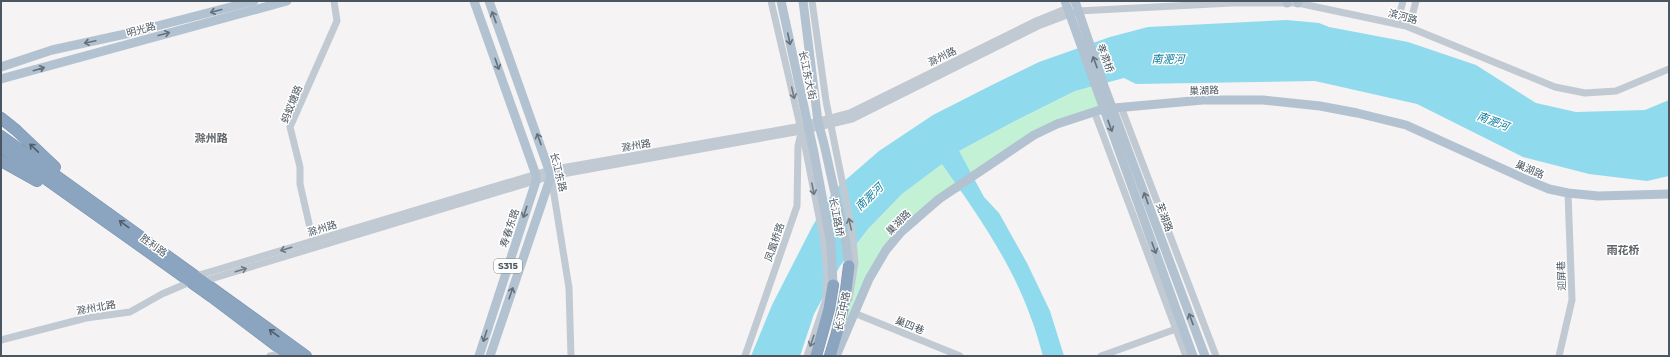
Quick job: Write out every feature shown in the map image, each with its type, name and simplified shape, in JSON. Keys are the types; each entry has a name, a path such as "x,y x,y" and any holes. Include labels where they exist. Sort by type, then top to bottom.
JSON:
{"highway":[{"path":"1,118 16,130 80,198"},
{"name":"胜利路","path":"1,136 80,198"},
{"name":"胜利路","path":"1,148 80,198 306,356"},
{"path":"1,161 80,198"},
{"name":"长江中路","path":"834,354 852,264"},
{"name":"胜利路","path":"197,280 287,354"},
{"name":"长江中路","path":"816,356 829,309 833,285"}],"main road":[{"name":"明光路","path":"1,67 52,50 130,33 254,1"},
{"name":"明光路","path":"1,79 287,1"},
{"path":"474,1 536,178"},
{"name":"长江东路","path":"489,1 551,173"},
{"name":"长江东大街","path":"781,1 804,128 810,152"},
{"name":"长江东大街","path":"803,1 818,124 829,143"},
{"path":"1070,8 1075,1"},
{"name":"孝肃桥","path":"1070,8 1100,88"},
{"name":"芜湖路","path":"1100,88 1205,356"},
{"name":"巢湖路","path":"834,354 870,279 894,240 933,204 1034,135 1057,124 1108,109 1203,100 1263,100 1320,106 1357,112 1406,125 1525,180 1549,189 1568,193 1598,196 1669,194"},
{"name":"芜湖路","path":"1108,109 1193,356"},
{"name":"长江路桥","path":"829,143 845,238 852,264"},
{"name":"长江路桥","path":"810,152 831,244 833,285"},
{"name":"S315","path":"490,356 551,173"},
{"name":"寿春东路","path":"479,356 536,178"}],"street":[{"name":"蚂蚁塘路","path":"313,241 300,184 300,167 290,127 337,21 334,1"},
{"path":"771,1 804,128"},
{"path":"812,1 830,122 829,143"},
{"path":"1396,24 1403,1"},
{"path":"1409,27 1416,1"},
{"name":"滨河路","path":"1070,8 1298,2 1409,27 1555,88 1585,93 1616,91 1669,69"},
{"name":"滁州路","path":"197,280 551,173 804,128 830,122 1036,21 1070,8"},
{"path":"1108,109 1176,329 1186,356"},
{"path":"1108,109 1216,356"},
{"name":"凤凰桥路","path":"745,356 797,206 798,146 804,128"},
{"path":"807,356 826,299 827,270 810,152"},
{"name":"长江东路","path":"551,173 569,288 571,356"},
{"name":"滁州路","path":"197,280 313,241 536,178"},
{"name":"迎屏巷","path":"1559,356 1572,300 1568,193"},
{"path":"840,339 852,287 852,264"},
{"name":"滁州北路","path":"1,340 86,318 130,312 162,294 197,280"},
{"path":"834,354 854,313"},
{"name":"巢四巷","path":"854,313 960,356"},
{"path":"1101,356 1176,329"},
{"path":"270,356 287,354"}],"green space":[{"path":"1095,86 1103,109 1057,124 987,166 961,191 939,199 901,232 839,339 854,248 868,229 902,194 959,151 1075,91"}],"water":[{"name":"南淝河","path":"1287,20 1319,23 1329,27 1408,42 1476,65 1536,103 1576,112 1645,110 1669,100 1669,176 1647,181 1589,174 1523,157 1417,104 1315,81 1136,84 1124,78 1075,91 959,151 984,197 999,213 1027,263 1050,311 1064,356 1043,356 1033,323 1014,277 980,219 942,164 902,194 868,229 840,266 814,314 800,356 751,356 772,305 812,227 834,190 879,151 933,115 1039,62 1110,37 1148,27"}],"district":[{"name":"滁州路","path":"211,138"},
{"name":"雨花桥","path":"1623,250"}]}
